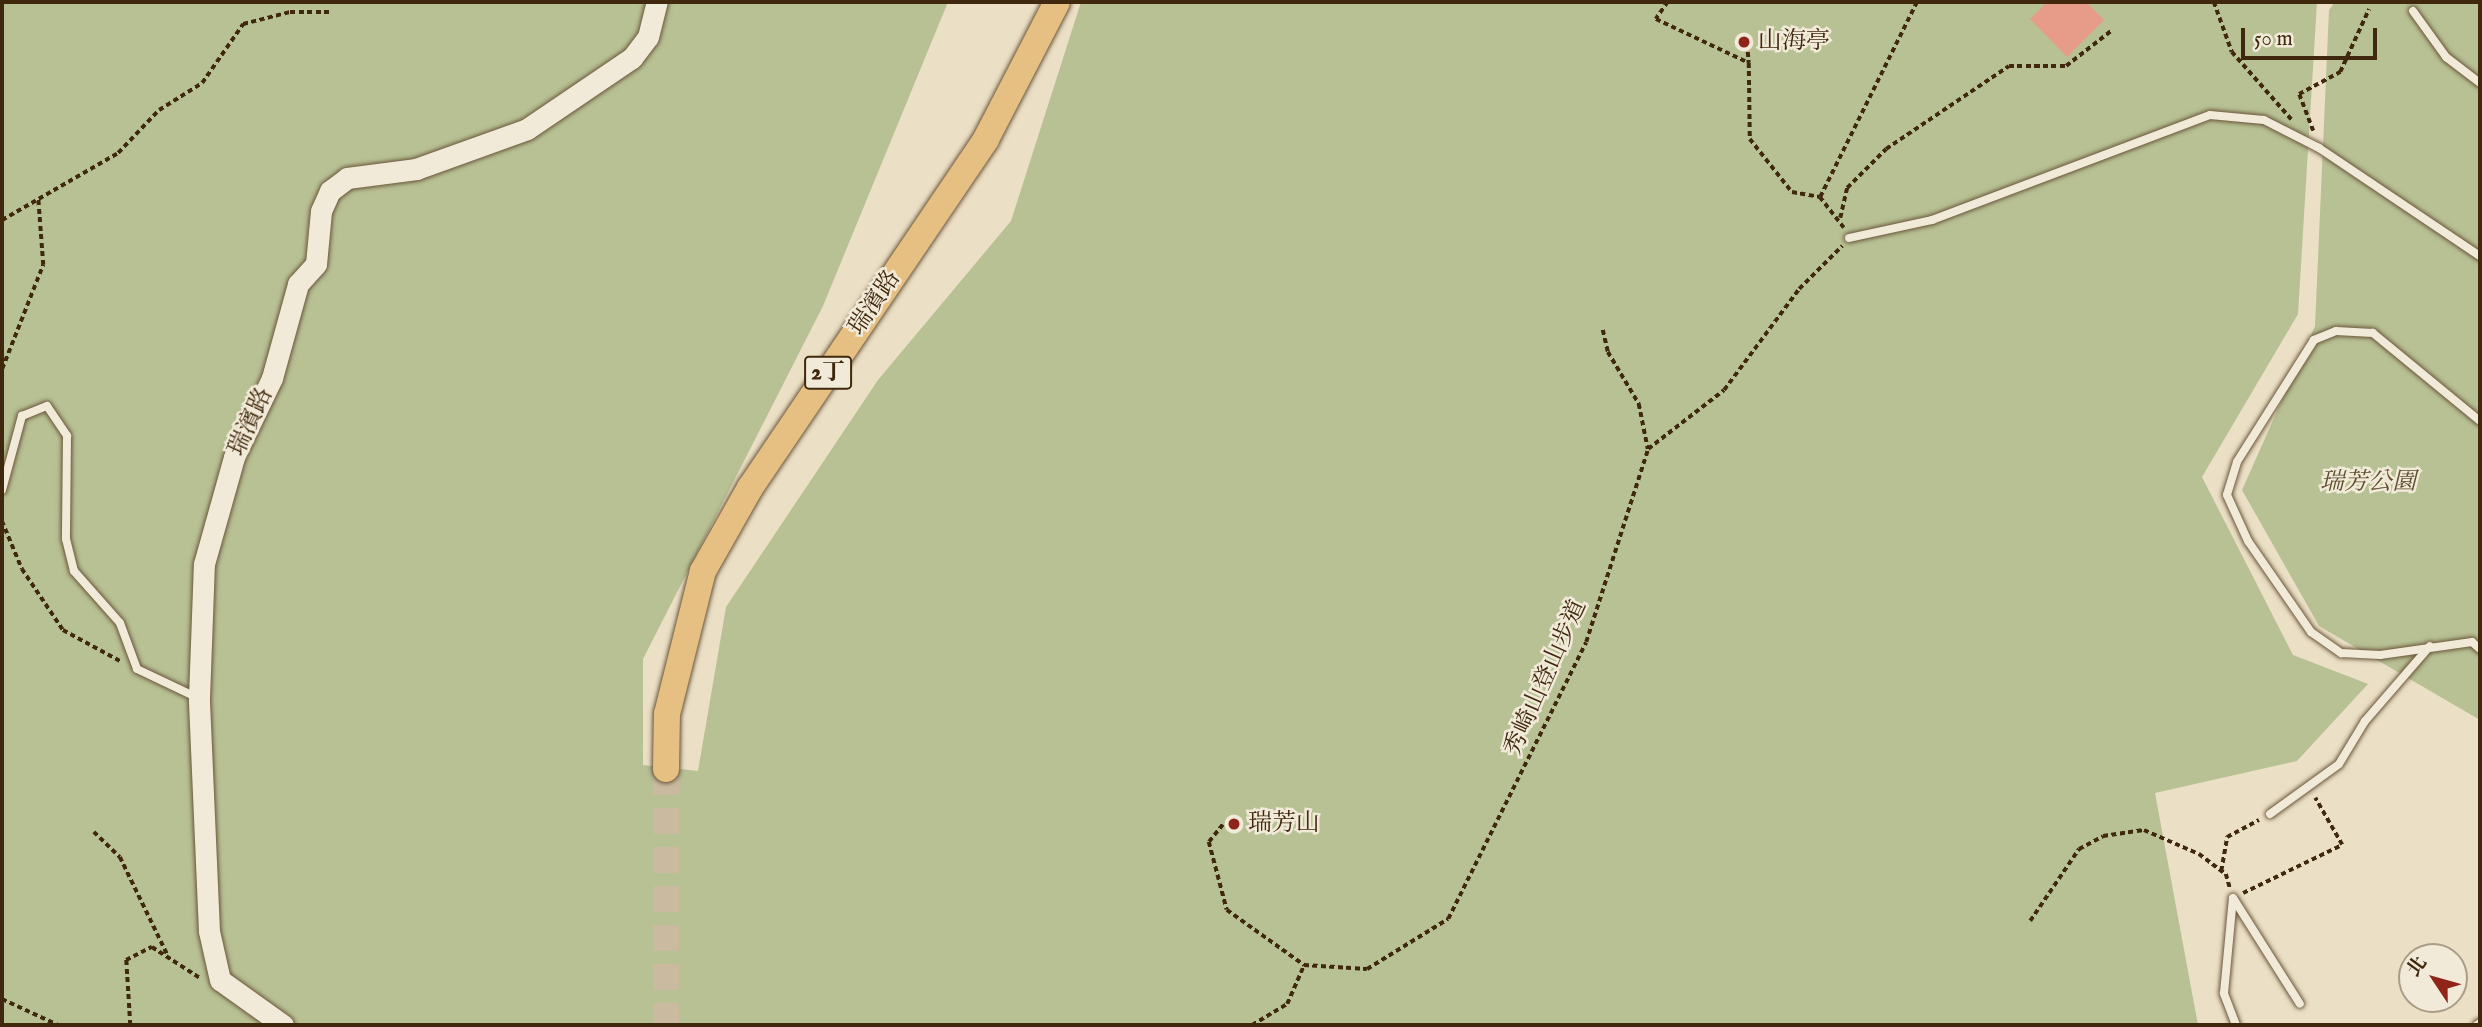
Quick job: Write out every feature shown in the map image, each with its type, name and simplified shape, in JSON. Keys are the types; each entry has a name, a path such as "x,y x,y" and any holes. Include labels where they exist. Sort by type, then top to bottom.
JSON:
{"main road":[{"name":"瑞濱路","path":"666,769 667,714 703,571 750,488 986,139 1057,2"}],"street":[{"name":"瑞濱路","path":"219,980 209,931 199,698 204,564 234,457 272,378 298,284 316,264 321,211 330,191 347,178 416,169 527,129 632,58 648,37 657,2"},
{"path":"219,980 284,1025"}],"lane":[{"path":"2413,11 2446,57 2480,83"},
{"path":"1849,239 1932,220 2210,115 2264,120 2319,148 2480,257"},
{"path":"2480,421 2373,333 2336,331 2314,340 2237,462 2227,495 2248,541 2311,632 2340,653 2380,655 2472,642 2480,649"},
{"path":"2,490 22,416 47,406 67,436 66,539 74,571 120,623 137,669 199,698"},
{"path":"2270,814 2339,764 2365,721 2430,646"},
{"path":"2233,898 2300,1004"},
{"path":"2233,898 2224,993 2236,1025"}],"path":[{"path":"1668,2 1657,19 1749,63"},
{"path":"1820,197 1917,2"},
{"path":"2214,2 2232,52 2291,117 2295,136"},
{"path":"2319,148 2299,94 2340,72 2369,9"},
{"path":"2,220 38,196 118,153 159,110 202,83 243,24 290,12 331,12"},
{"path":"1840,218 1847,188 1886,149 2009,66 2066,66 2111,31"},
{"path":"1602,330 1608,352 1639,404 1648,450 1724,390 1799,289 1849,239 1840,218 1820,197 1792,192 1750,139 1748,52"},
{"path":"2,369 43,265 38,196"},
{"name":"秀崎山登山步道","path":"1304,965 1367,969 1448,919 1586,642 1648,450"},
{"path":"2,521 22,569 63,629 137,669"},
{"path":"2270,814 2227,837 2221,871 2233,898 2342,845 2309,788"},
{"path":"1223,825 1209,842 1227,910 1304,965 1287,1004 1252,1025"},
{"path":"2029,921 2079,849 2103,836 2144,830 2221,871"},
{"path":"94,832 120,858 169,958"},
{"path":"130,1025 125,960 152,947 197,977 219,980"},
{"path":"2,999 58,1025"}],"green space":[{"path":"2,2 948,2 823,306 643,659 643,765 698,771 726,607 878,380 1011,221 1081,2 2317,2 2298,314 2202,477 2293,655 2368,684 2297,761 2155,793 2198,1025 2,1025"},
{"name":"瑞芳公園","path":"2335,2 2480,2 2480,720 2319,626 2242,490 2315,326 2329,10"}],"building":[{"path":"2047,2 2086,2 2104,20 2067,57 2030,19"},
{"name":"山海亭","path":"1740,33 1754,39 1748,52 1734,45"}],"tunnel":[{"path":"666,769 666,1025"}],"place":[{"name":"山海亭","path":"1744,42"},
{"name":"瑞芳山","path":"1234,824"}]}
